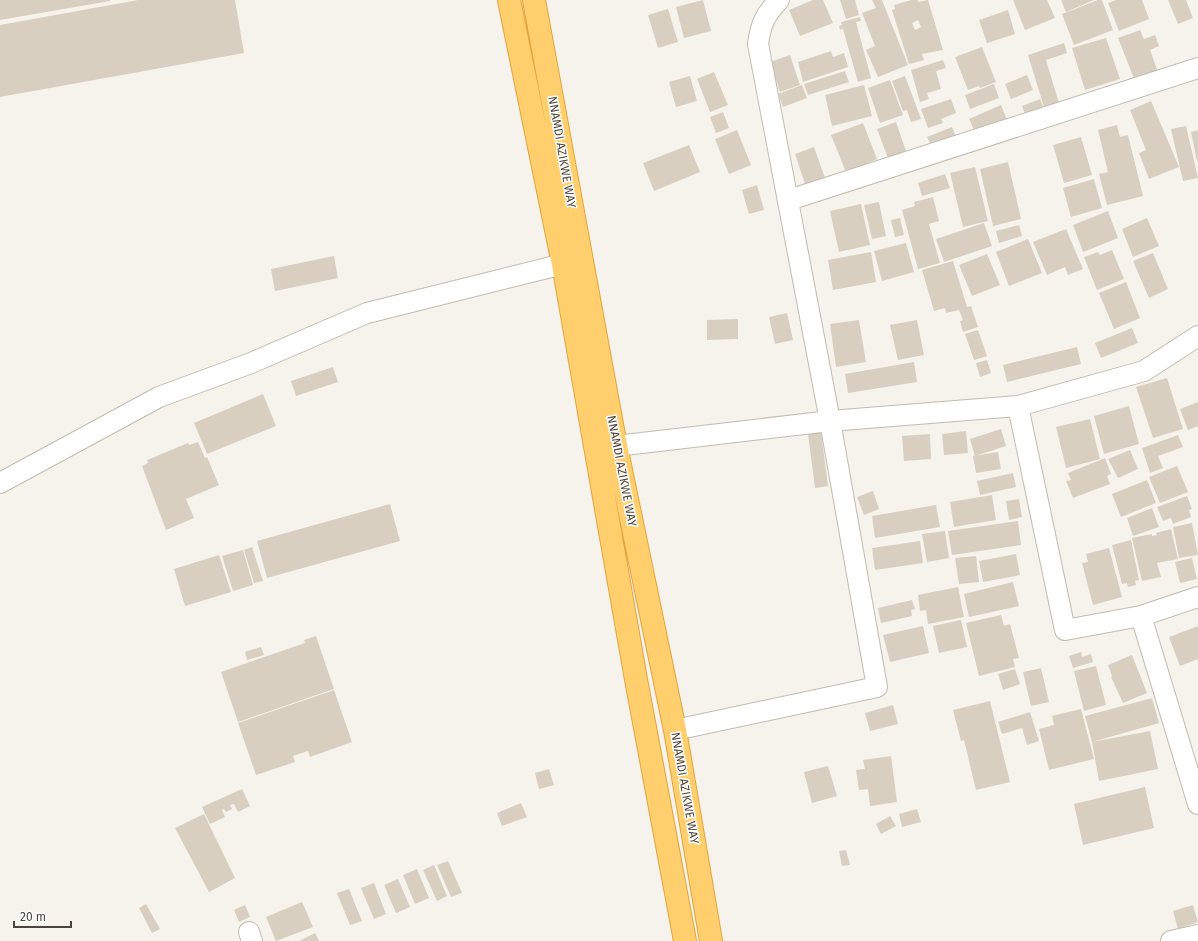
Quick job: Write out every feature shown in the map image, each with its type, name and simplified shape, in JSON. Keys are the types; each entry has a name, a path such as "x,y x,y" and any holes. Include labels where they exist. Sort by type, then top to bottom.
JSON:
{"highway":[{"name":"NNAMDI AZIKWE WAY","path":"509,0 563,264 639,693 686,941"},
{"name":"NNAMDI AZIKWE WAY","path":"534,0 616,446 675,730 711,941"}],"street":[{"path":"675,730 877,687 830,421 758,44 761,27 767,13 780,0"},
{"path":"789,200 1198,68"},
{"path":"0,483 159,397 251,363 367,313 563,264"},
{"path":"616,446 830,421 1018,406 1144,371 1198,336"},
{"path":"1018,406 1065,630 1141,616 1198,597"},
{"path":"1141,616 1198,804"},
{"path":"1171,941 1198,935"}],"building":[{"path":"0,0 110,0 110,1 0,20"},
{"path":"138,0 235,0 244,53 0,97 0,25"},
{"path":"703,0 711,31 684,38 676,7"},
{"path":"813,0 823,0 833,23 800,36 789,10"},
{"path":"840,0 855,0 859,15 846,19"},
{"path":"872,0 882,0 908,65 878,77 866,50 875,46 862,13 876,8"},
{"path":"911,0 918,0 918,2 928,0 943,50 922,54 924,60 909,64 892,10 895,9 894,5","holes":["918,20 921,27 915,30 912,23"]},
{"path":"1013,0 1047,0 1055,18 1025,30"},
{"path":"1061,0 1094,0 1066,12"},
{"path":"1098,0 1102,0 1113,30 1074,45 1062,14"},
{"path":"1116,0 1142,0 1149,19 1119,31 1108,3"},
{"path":"1168,0 1186,0 1193,18 1178,24"},
{"path":"668,9 678,42 658,48 648,15"},
{"path":"1008,10 1015,34 987,43 979,20"},
{"path":"860,17 861,21 856,22 871,78 858,82 843,29 840,30 839,26 842,25 841,22"},
{"path":"1140,30 1144,39 1155,35 1159,46 1150,50 1158,72 1135,81 1118,38"},
{"path":"1106,38 1120,79 1085,90 1072,48"},
{"path":"1064,43 1067,53 1046,60 1059,103 1044,107 1028,55"},
{"path":"982,47 996,82 980,88 979,86 968,90 955,57"},
{"path":"831,51 833,57 844,53 848,67 803,82 798,62"},
{"path":"790,55 800,85 780,92 770,62"},
{"path":"943,60 946,68 936,71 941,89 927,93 929,99 920,102 911,70"},
{"path":"845,71 849,82 808,95 804,84"},
{"path":"714,72 728,105 710,112 697,79"},
{"path":"1027,75 1033,90 1011,99 1005,84"},
{"path":"690,76 697,101 676,107 669,82"},
{"path":"905,76 921,119 911,122 907,110 903,111 892,81"},
{"path":"890,80 903,115 880,123 868,88"},
{"path":"994,84 999,98 970,109 965,95"},
{"path":"802,85 807,98 783,107 778,94"},
{"path":"864,85 872,116 832,126 825,95"},
{"path":"951,99 956,113 941,119 943,123 928,128 921,109"},
{"path":"1040,99 1045,112 1027,119 1022,106"},
{"path":"1151,101 1179,167 1149,179 1139,153 1146,150 1130,110"},
{"path":"1001,105 1007,120 985,129 984,126 974,130 969,119"},
{"path":"723,112 729,128 716,133 710,117"},
{"path":"896,122 907,154 889,161 877,129"},
{"path":"863,123 877,159 846,172 831,135"},
{"path":"1117,125 1120,137 1128,135 1143,196 1107,205 1099,174 1108,172 1098,130"},
{"path":"1186,126 1198,178 1183,181 1171,129"},
{"path":"952,127 957,139 933,149 927,137"},
{"path":"737,130 751,165 729,174 715,139"},
{"path":"1198,130 1198,161 1197,161 1191,132"},
{"path":"1081,137 1092,175 1064,183 1053,145"},
{"path":"689,145 700,172 654,191 643,163"},
{"path":"814,147 825,178 805,184 795,154"},
{"path":"1008,162 1021,219 993,226 980,169"},
{"path":"975,167 988,221 963,227 950,173"},
{"path":"945,174 950,188 922,196 918,183"},
{"path":"1094,179 1102,208 1071,217 1063,188"},
{"path":"757,185 764,210 749,214 742,190"},
{"path":"933,197 939,221 929,224 940,263 918,269 902,210 915,206 914,202"},
{"path":"879,202 886,236 872,239 864,205"},
{"path":"861,204 870,245 839,252 830,211"},
{"path":"1108,211 1118,238 1083,252 1073,225"},
{"path":"900,218 904,235 895,237 891,220"},
{"path":"1147,218 1159,246 1133,257 1122,229"},
{"path":"984,223 992,246 944,262 936,239"},
{"path":"1019,225 1022,236 999,243 996,231"},
{"path":"1066,229 1083,269 1068,275 1065,267 1047,275 1033,242"},
{"path":"1028,239 1042,273 1009,286 996,252"},
{"path":"906,243 914,272 882,281 874,251"},
{"path":"1112,250 1124,279 1097,290 1084,257 1098,252 1100,255"},
{"path":"871,252 876,282 833,290 828,260"},
{"path":"1153,253 1168,289 1149,298 1133,261"},
{"path":"987,254 1000,285 972,296 959,265"},
{"path":"334,256 338,278 275,291 271,269"},
{"path":"953,261 967,307 971,306 978,327 963,332 960,321 963,320 959,310 946,313 945,308 934,311 922,270"},
{"path":"1126,282 1140,318 1114,329 1099,293"},
{"path":"787,313 793,340 775,344 769,317"},
{"path":"738,319 738,339 707,340 707,320"},
{"path":"859,320 866,362 836,367 830,324"},
{"path":"917,320 924,355 898,360 890,325"},
{"path":"1132,328 1138,343 1101,358 1095,343"},
{"path":"978,330 987,356 974,360 965,334"},
{"path":"1077,347 1081,364 1007,382 1003,365"},
{"path":"987,360 991,373 980,377 976,363"},
{"path":"914,362 917,382 848,393 845,374"},
{"path":"333,367 338,382 296,396 291,381"},
{"path":"1167,378 1183,429 1153,438 1136,387"},
{"path":"263,394 276,426 207,454 194,423"},
{"path":"1198,402 1198,426 1188,430 1180,409"},
{"path":"1129,406 1139,444 1104,454 1094,416"},
{"path":"1090,419 1100,459 1066,468 1056,427"},
{"path":"1001,429 1006,446 975,456 970,439"},
{"path":"966,431 968,453 944,455 942,434"},
{"path":"821,432 828,486 815,488 808,434"},
{"path":"930,434 931,459 904,461 902,436"},
{"path":"1178,435 1183,447 1158,456 1163,468 1150,473 1142,448"},
{"path":"198,442 205,458 207,457 219,485 186,499 194,518 166,530 142,466 148,463 147,460 188,443 189,445"},
{"path":"1130,450 1138,469 1118,478 1108,459"},
{"path":"998,452 1001,469 976,473 973,456"},
{"path":"1105,458 1111,474 1107,476 1110,484 1073,498 1066,481 1071,480 1068,473"},
{"path":"1177,466 1188,492 1160,503 1149,477"},
{"path":"1013,473 1016,487 980,495 977,481"},
{"path":"1147,480 1156,503 1121,517 1112,494"},
{"path":"873,491 879,509 864,515 857,497"},
{"path":"992,495 996,520 954,527 950,502"},
{"path":"1187,496 1192,509 1189,510 1191,517 1173,524 1171,518 1163,521 1157,507"},
{"path":"1019,499 1022,517 1009,520 1006,501"},
{"path":"390,504 400,541 267,578 257,541"},
{"path":"936,505 940,527 875,538 872,516"},
{"path":"1152,508 1159,527 1133,536 1127,518"},
{"path":"1018,521 1021,545 952,555 948,531"},
{"path":"1192,523 1198,555 1179,558 1173,527"},
{"path":"1171,529 1178,559 1157,563 1161,577 1142,581 1132,538 1152,534 1152,536 1157,535 1156,533"},
{"path":"945,531 949,558 927,562 922,534"},
{"path":"1131,540 1139,580 1135,581 1136,585 1128,587 1127,583 1122,584 1112,545"},
{"path":"920,541 923,563 875,570 872,548"},
{"path":"252,547 263,581 254,583 244,550"},
{"path":"1109,548 1122,597 1093,605 1082,563 1088,562 1086,554"},
{"path":"243,550 253,585 233,591 222,556"},
{"path":"1016,554 1020,575 983,582 979,561"},
{"path":"219,555 231,592 185,606 174,569"},
{"path":"976,556 979,582 959,584 955,558"},
{"path":"1192,558 1197,579 1180,583 1175,562"},
{"path":"1013,582 1019,606 969,617 964,594"},
{"path":"958,587 964,617 928,624 926,610 920,611 918,595"},
{"path":"912,600 915,609 911,610 912,616 881,623 878,608"},
{"path":"1001,615 1004,626 1010,624 1019,658 1013,659 1015,667 979,676 966,623"},
{"path":"961,620 967,647 939,653 933,626"},
{"path":"923,626 929,653 890,662 883,635"},
{"path":"1198,626 1198,659 1180,666 1169,637"},
{"path":"316,636 334,689 238,722 221,672 305,643 304,640"},
{"path":"261,647 264,655 247,660 245,652"},
{"path":"1081,652 1082,657 1091,654 1093,662 1073,668 1069,656"},
{"path":"1132,655 1147,693 1123,703 1111,677 1112,676 1108,665"},
{"path":"1096,666 1106,705 1084,711 1074,671"},
{"path":"1041,668 1049,702 1031,706 1023,672"},
{"path":"1015,669 1020,684 1003,690 998,674"},
{"path":"334,690 352,742 310,757 308,751 293,756 295,762 256,775 238,723"},
{"path":"1152,698 1159,723 1092,742 1085,716"},
{"path":"990,701 1010,782 976,790 964,740 961,741 953,710"},
{"path":"893,705 898,724 870,731 865,713"},
{"path":"1081,709 1094,759 1049,770 1039,729 1054,725 1052,716"},
{"path":"1030,712 1039,741 1027,745 1022,728 1002,734 998,722"},
{"path":"1150,731 1158,769 1099,781 1092,742"},
{"path":"891,756 897,802 870,806 868,789 859,790 856,770 865,769 863,760"},
{"path":"828,766 837,796 812,803 804,772"},
{"path":"549,769 554,785 539,789 535,773"},
{"path":"1145,787 1154,828 1083,845 1074,804"},
{"path":"242,789 250,806 238,812 234,804 230,805 232,809 226,812 224,809 222,810 225,817 210,824 202,807"},
{"path":"521,803 527,817 502,826 497,813"},
{"path":"917,809 921,822 902,827 899,814"},
{"path":"204,814 235,878 209,892 175,828"},
{"path":"890,816 896,826 881,834 876,824"},
{"path":"846,850 850,865 842,866 839,851"},
{"path":"448,861 462,893 451,897 437,865"},
{"path":"434,865 447,896 437,901 423,870"},
{"path":"417,869 429,898 415,904 403,875"},
{"path":"398,879 410,907 396,913 384,885"},
{"path":"374,883 386,914 374,919 361,888"},
{"path":"349,889 362,921 350,925 337,893"},
{"path":"302,902 313,927 276,941 266,917"},
{"path":"146,904 160,929 152,933 139,908"},
{"path":"245,905 250,917 239,922 234,910"},
{"path":"1193,905 1198,922 1178,929 1173,911"},
{"path":"315,933 319,941 299,941"}]}
